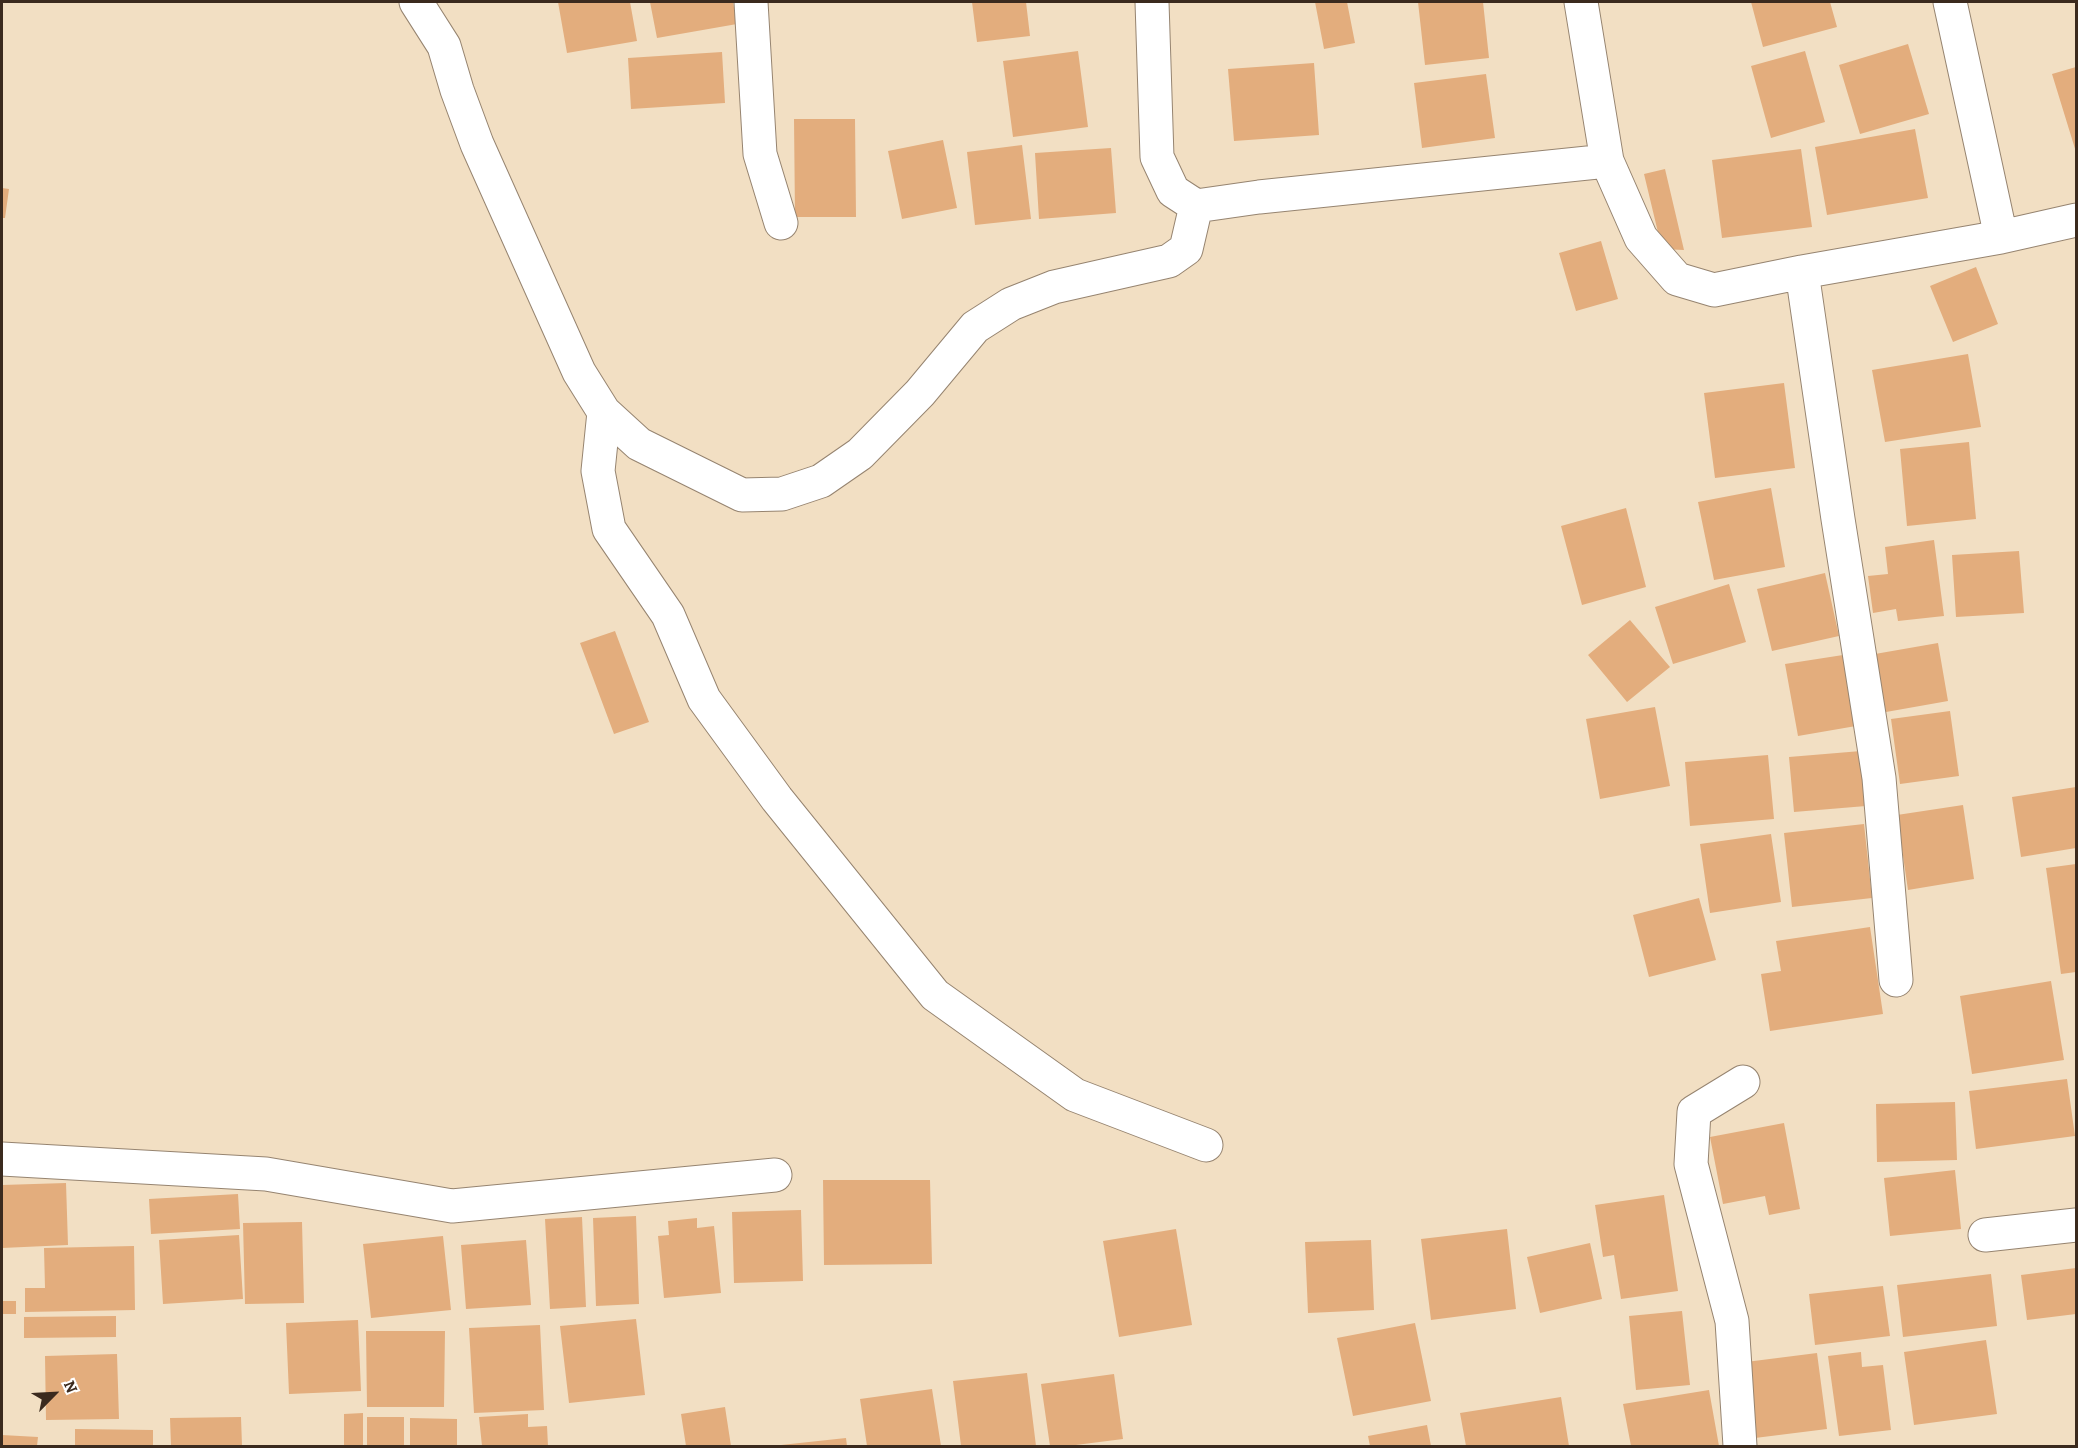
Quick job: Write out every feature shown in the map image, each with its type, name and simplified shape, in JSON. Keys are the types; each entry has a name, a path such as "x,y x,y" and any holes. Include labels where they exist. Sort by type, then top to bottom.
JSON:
{"street":[{"path":"416,2 444,46 477,144 579,372 604,412 639,444 742,495 782,494 792,491 821,481 861,454 920,393 975,327 1011,304 1054,287 1169,261 1186,249 1196,206"},
{"path":"751,2 760,154 781,223"},
{"path":"1152,2 1157,157 1173,191 1196,206 1259,197 1607,161"},
{"path":"1581,2 1607,161 1641,238 1677,279 1714,290 2001,237 2076,220"},
{"path":"1950,2 2001,237"},
{"path":"1802,272 1879,778 1896,980"},
{"path":"604,412 598,471 609,529 668,615 704,699 777,799 935,995 1075,1095 1206,1145"},
{"path":"1740,1446 1732,1321 1691,1164 1694,1112 1743,1082"},
{"path":"2,1160 266,1174 452,1206 775,1174"},
{"path":"1985,1235 2076,1225"}],"building":[{"path":"558,2 630,2 637,41 567,53"},
{"path":"650,2 733,2 737,24 657,38"},
{"path":"972,2 1026,2 1030,36 977,42"},
{"path":"1315,2 1347,2 1355,43 1324,49"},
{"path":"1418,2 1483,2 1489,58 1425,65"},
{"path":"1751,2 1830,2 1837,27 1763,47"},
{"path":"1908,44 1929,114 1860,134 1839,65"},
{"path":"1078,51 1088,127 1013,137 1003,61"},
{"path":"1805,51 1825,122 1771,138 1751,66"},
{"path":"722,52 725,103 631,109 628,58"},
{"path":"1314,63 1319,135 1234,141 1228,69"},
{"path":"2076,67 2076,152 2052,74"},
{"path":"1486,74 1495,138 1422,148 1414,83"},
{"path":"794,119 855,119 856,217 795,217"},
{"path":"1915,129 1928,198 1827,215 1815,147"},
{"path":"943,140 957,208 902,219 888,151"},
{"path":"1022,145 1031,219 975,225 967,152"},
{"path":"1111,148 1116,213 1039,219 1035,153"},
{"path":"1801,149 1812,227 1722,238 1712,160"},
{"path":"1665,169 1684,250 1662,249 1644,174"},
{"path":"2,188 9,189 5,218 2,218"},
{"path":"1601,241 1618,299 1576,311 1559,253"},
{"path":"1976,267 1998,324 1953,342 1930,286"},
{"path":"1968,354 1981,427 1885,442 1872,370"},
{"path":"1784,383 1795,468 1715,478 1704,393"},
{"path":"1969,442 1976,519 1907,526 1900,449"},
{"path":"1771,488 1785,567 1714,580 1698,502"},
{"path":"1626,508 1646,587 1582,605 1561,526"},
{"path":"1934,540 1944,616 1898,621 1896,609 1873,613 1868,576 1888,574 1885,547"},
{"path":"2019,551 2024,613 1956,617 1952,555"},
{"path":"1825,573 1839,636 1772,651 1757,589"},
{"path":"1729,584 1746,642 1673,664 1655,607"},
{"path":"1630,620 1670,667 1627,702 1588,655"},
{"path":"615,631 649,722 614,734 580,643"},
{"path":"1938,643 1948,701 1886,712 1875,654"},
{"path":"1843,655 1856,726 1798,736 1785,664"},
{"path":"1655,707 1670,786 1600,799 1586,719"},
{"path":"1950,711 1959,776 1900,784 1891,719"},
{"path":"1861,751 1866,806 1794,812 1789,757"},
{"path":"1768,755 1774,819 1690,826 1685,762"},
{"path":"2076,787 2076,848 2021,857 2012,797"},
{"path":"1963,805 1974,879 1908,890 1897,815"},
{"path":"1864,824 1872,898 1792,907 1784,833"},
{"path":"1771,834 1781,902 1710,913 1700,844"},
{"path":"2076,864 2076,972 2061,974 2046,868"},
{"path":"1699,898 1716,960 1649,977 1633,915"},
{"path":"1870,927 1883,1014 1770,1031 1761,974 1781,971 1776,941"},
{"path":"2051,981 2064,1060 1972,1074 1960,996"},
{"path":"2067,1079 2075,1136 1976,1149 1969,1091"},
{"path":"1955,1102 1957,1160 1877,1162 1876,1104"},
{"path":"1784,1123 1800,1209 1769,1215 1765,1196 1723,1204 1710,1137"},
{"path":"1955,1170 1961,1229 1890,1236 1884,1178"},
{"path":"823,1180 930,1180 932,1264 824,1265"},
{"path":"66,1183 68,1245 2,1248 2,1185"},
{"path":"238,1194 240,1229 151,1234 149,1199"},
{"path":"1664,1195 1678,1291 1621,1299 1614,1255 1603,1257 1595,1205"},
{"path":"801,1210 803,1281 734,1283 732,1212"},
{"path":"636,1216 639,1304 596,1306 593,1218"},
{"path":"582,1217 586,1307 550,1309 545,1219"},
{"path":"697,1218 697,1228 714,1226 721,1293 664,1298 658,1236 669,1235 668,1221"},
{"path":"302,1222 304,1303 245,1304 243,1223"},
{"path":"1176,1229 1192,1325 1119,1337 1103,1241"},
{"path":"1507,1229 1516,1309 1431,1320 1421,1239"},
{"path":"239,1235 243,1299 163,1304 159,1240"},
{"path":"443,1236 451,1310 371,1318 363,1244"},
{"path":"526,1240 531,1305 466,1309 461,1245"},
{"path":"1371,1240 1374,1310 1308,1313 1305,1242"},
{"path":"1590,1243 1602,1299 1540,1313 1527,1257"},
{"path":"134,1246 135,1310 25,1312 25,1288 45,1288 44,1248"},
{"path":"2076,1268 2076,1314 2027,1320 2021,1275"},
{"path":"1991,1274 1997,1326 1903,1337 1897,1285"},
{"path":"1883,1286 1890,1336 1815,1345 1809,1294"},
{"path":"2,1301 16,1301 16,1314 2,1314"},
{"path":"1682,1311 1690,1385 1636,1390 1629,1316"},
{"path":"116,1316 116,1337 24,1338 24,1317"},
{"path":"636,1319 645,1395 569,1403 560,1326"},
{"path":"358,1320 361,1391 289,1394 286,1323"},
{"path":"1415,1323 1431,1401 1353,1416 1337,1338"},
{"path":"540,1325 544,1410 474,1413 469,1328"},
{"path":"366,1331 445,1331 444,1407 367,1407"},
{"path":"1986,1340 1997,1414 1914,1425 1904,1352"},
{"path":"1861,1352 1862,1367 1883,1365 1891,1430 1839,1436 1828,1356"},
{"path":"1817,1353 1827,1429 1755,1438 1746,1362"},
{"path":"117,1354 119,1419 46,1420 45,1356"},
{"path":"1027,1373 1036,1446 961,1446 953,1381"},
{"path":"1114,1374 1123,1439 1050,1446 1041,1384"},
{"path":"932,1389 941,1446 867,1446 860,1399"},
{"path":"1709,1390 1719,1446 1631,1446 1623,1404"},
{"path":"1561,1397 1569,1446 1466,1446 1460,1413"},
{"path":"725,1407 731,1446 686,1446 681,1414"},
{"path":"363,1413 363,1446 344,1446 344,1414"},
{"path":"528,1414 528,1427 547,1426 548,1446 482,1446 479,1417"},
{"path":"241,1417 242,1446 171,1446 170,1418"},
{"path":"367,1417 404,1417 404,1446 367,1446"},
{"path":"410,1418 457,1419 457,1446 410,1446"},
{"path":"1427,1425 1431,1446 1370,1446 1368,1436"},
{"path":"75,1429 153,1430 153,1446 75,1446"},
{"path":"2,1435 38,1437 37,1446 2,1446"},
{"path":"846,1438 847,1446 781,1446 781,1445"}]}
